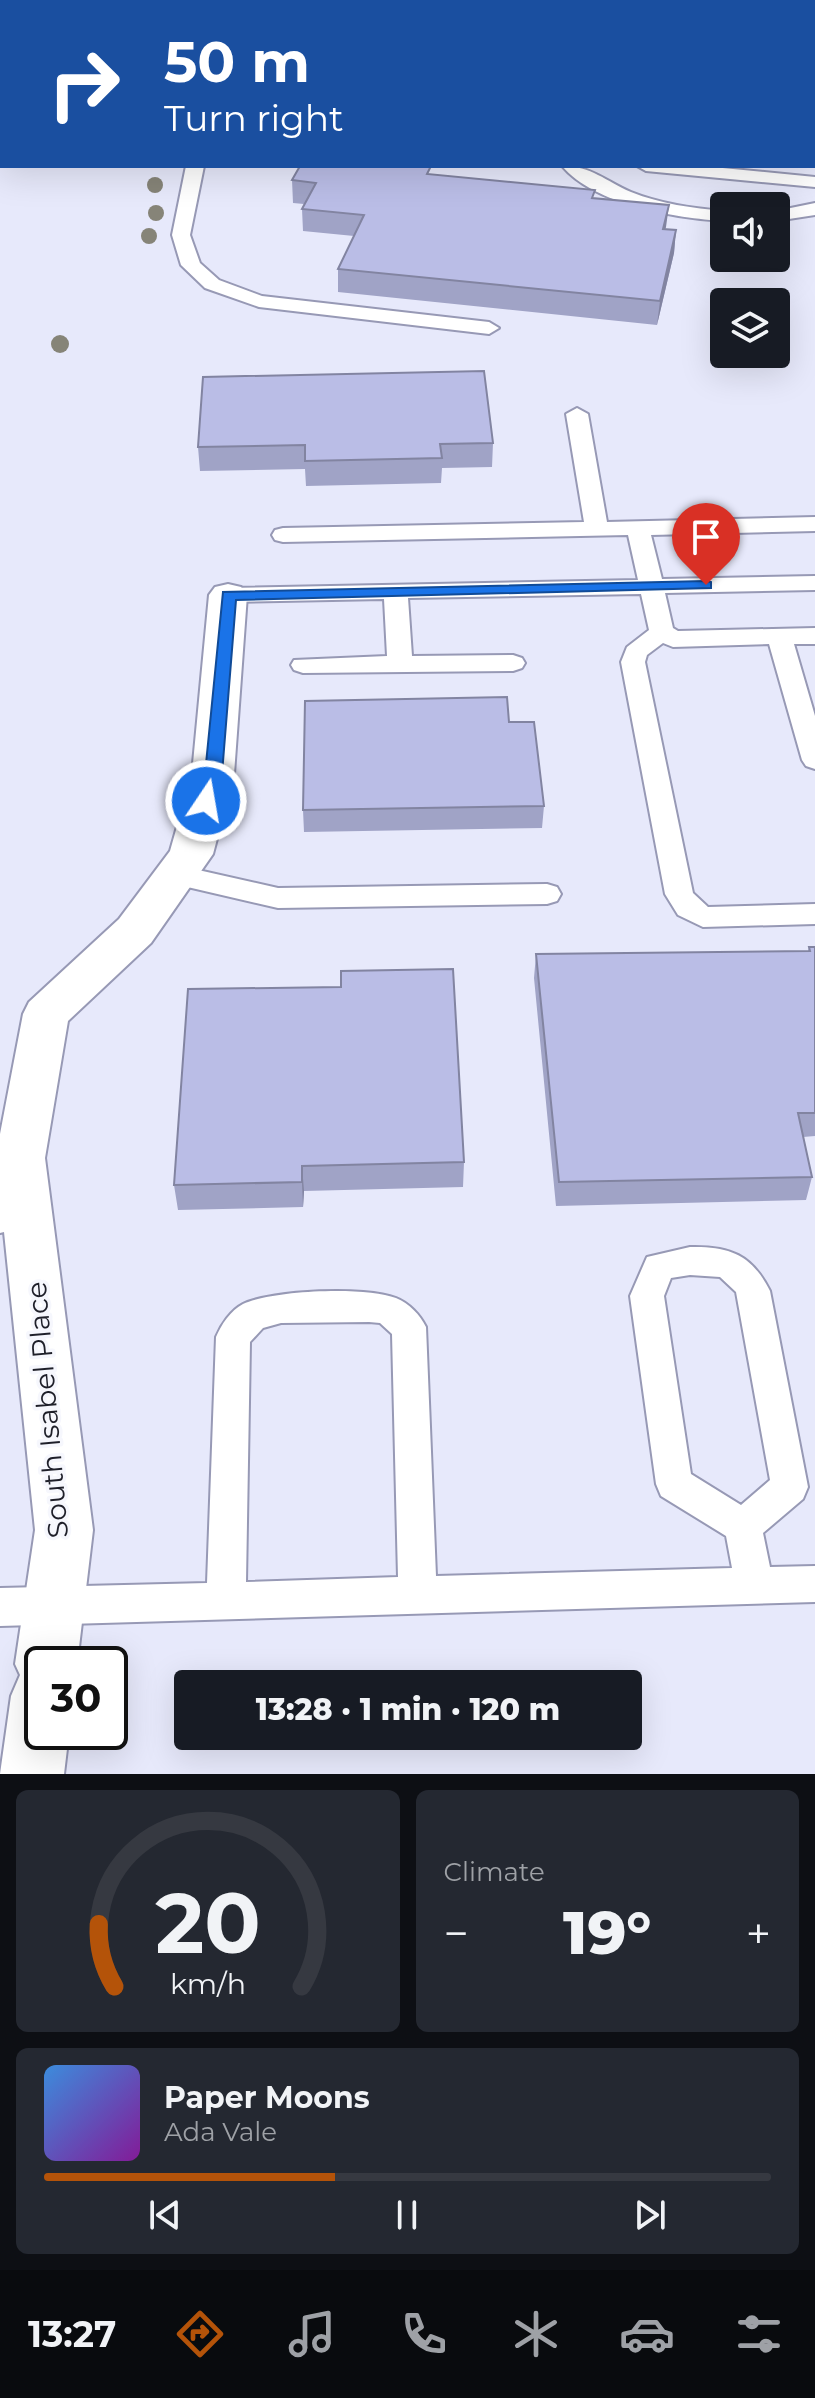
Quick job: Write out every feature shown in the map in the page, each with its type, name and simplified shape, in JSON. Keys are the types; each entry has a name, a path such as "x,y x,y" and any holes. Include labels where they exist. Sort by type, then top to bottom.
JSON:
{"street":[{"name":"South Isabel Place","path":"0,1212 21,1155 46,1014 135,931 191,854 213,774 228,595"},
{"name":"South Isabel Place","path":"21,1155 64,1530 48,1646"},
{"path":"32,1774 35,1750"}],"lane":[{"path":"195,168 181,235 191,265 212,284 259,301 489,328"},
{"path":"574,168 597,185 632,200 710,214"},
{"path":"667,168 815,182"},
{"path":"790,214 815,208"},
{"path":"577,414 597,529"},
{"path":"283,535 815,524"},
{"path":"639,528 662,632 673,639 815,636"},
{"path":"228,595 815,583"},
{"path":"396,592 400,664"},
{"path":"662,632 636,652 633,662 679,894 688,908 703,917 815,914"},
{"path":"779,636 815,760"},
{"path":"303,665 513,663"},
{"path":"176,875 278,898 547,894"},
{"path":"743,1526 790,1487 753,1291 743,1274 726,1266 701,1260 659,1267 647,1296 674,1484 743,1526 754,1585"},
{"path":"226,1601 233,1337 252,1316 281,1308 369,1307 388,1310 409,1327 418,1595"},
{"path":"0,1607 815,1584"}],"building":[{"path":"299,168 430,168 427,174 595,190 592,198 669,205 663,229 676,230 660,301 338,269 364,215 302,209 316,183 292,180"},
{"path":"484,371 493,443 440,444 442,458 305,461 305,445 198,447 203,377"},
{"path":"507,697 509,722 534,722 544,806 303,810 305,701"},
{"path":"809,947 815,947 815,1113 798,1113 812,1177 559,1182 536,954 810,951"},
{"path":"453,969 464,1162 302,1166 302,1182 174,1185 188,989 341,987 341,971"}],"route":[{"path":"206,801 213,774 228,595 706,585"}]}
